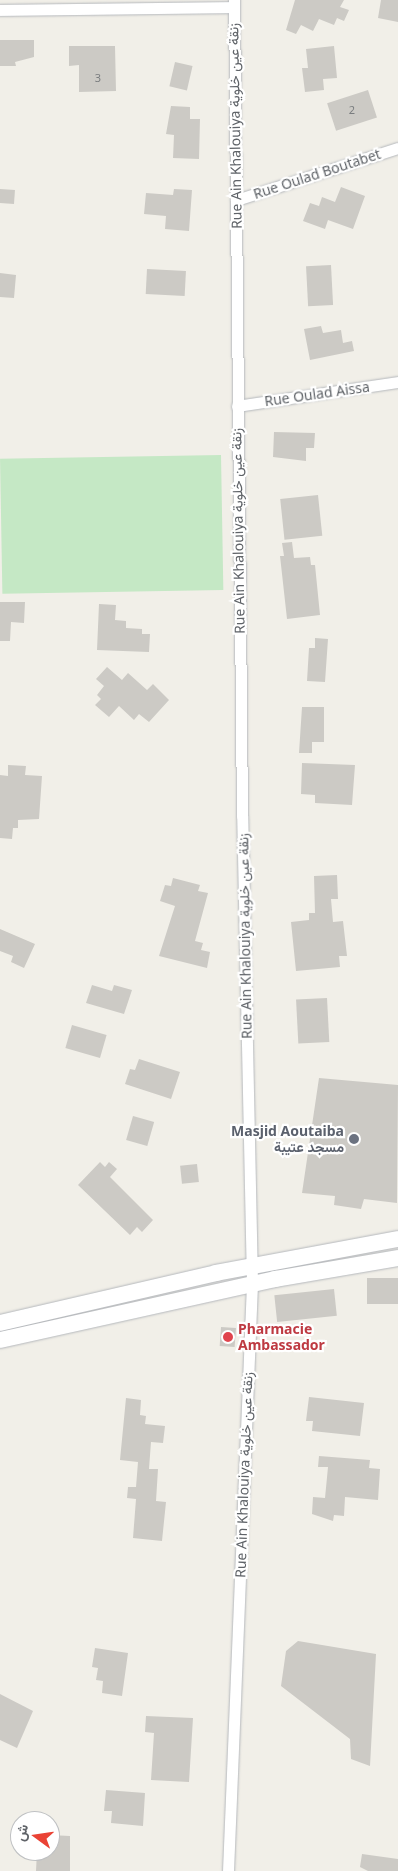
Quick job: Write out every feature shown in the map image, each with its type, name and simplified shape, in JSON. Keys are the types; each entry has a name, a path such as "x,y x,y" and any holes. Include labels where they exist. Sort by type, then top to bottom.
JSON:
{"street":[{"path":"0,10 234,4"},
{"name":"Rue Ain Khalouiya زنقة عين خلوية","path":"228,1871 252,1283 237,406 234,4"},
{"name":"Rue Oulad Boutabet","path":"236,200 398,148"},
{"name":"Rue Oulad Aissa","path":"237,406 398,382"},
{"path":"0,1323 252,1265 398,1239"},
{"path":"0,1340 252,1283 398,1258"}],"green space":[{"path":"221,455 223,590 2,594 0,459"}],"building":[{"path":"295,0 344,0 340,7 349,10 344,21 337,18 334,25 319,19 313,31 301,25 296,34 286,30"},
{"path":"381,0 398,0 398,22 378,18"},
{"path":"0,40 34,40 34,57 15,62 16,66 0,66"},
{"path":"69,46 115,46 116,91 79,92 79,65 69,66"},
{"path":"334,46 337,78 323,79 324,90 305,92 302,68 308,68 306,49"},
{"path":"175,62 193,66 187,90 169,86"},
{"path":"368,90 377,118 336,131 327,103"},
{"path":"171,106 190,107 190,119 200,119 199,159 173,158 174,135 166,134"},
{"path":"341,187 365,196 353,229 328,220 325,229 303,221 310,203 319,206 322,197 335,202"},
{"path":"0,189 15,190 14,204 0,203"},
{"path":"174,189 192,190 189,231 165,229 166,216 144,214 146,193 173,195"},
{"path":"331,265 333,305 308,306 306,266"},
{"path":"147,269 186,271 185,296 146,294"},
{"path":"0,273 16,275 14,298 0,297"},
{"path":"321,326 323,333 341,330 343,343 352,341 354,351 310,360 304,329"},
{"path":"274,432 315,433 314,448 306,448 306,461 273,457"},
{"path":"318,495 322,536 284,540 280,499"},
{"path":"292,542 294,558 310,557 311,565 315,565 320,615 287,619 280,556 284,556 282,543"},
{"path":"0,602 25,602 24,623 11,622 10,641 0,641"},
{"path":"99,604 116,605 115,620 126,621 126,628 142,629 142,634 150,634 149,652 97,650"},
{"path":"315,638 328,639 325,682 307,681 309,648 315,648"},
{"path":"107,667 122,680 128,673 147,690 153,684 169,700 149,722 139,714 134,720 119,706 109,717 95,705 101,699 97,695 104,686 96,679"},
{"path":"302,707 324,707 324,742 312,742 312,753 299,753"},
{"path":"302,763 355,765 352,805 315,803 315,795 301,794"},
{"path":"8,765 26,766 25,775 42,776 39,819 18,820 18,828 13,828 12,839 0,838 0,775 8,776"},
{"path":"337,875 338,899 331,899 333,922 343,921 347,956 339,956 340,967 296,971 291,922 309,920 309,913 315,913 314,876"},
{"path":"173,878 200,885 198,891 208,893 195,941 203,943 201,950 210,952 207,968 159,956 175,906 160,901 165,885 171,886"},
{"path":"0,929 35,944 24,968 11,962 13,956 0,951"},
{"path":"92,985 112,991 114,985 132,990 124,1014 86,1003"},
{"path":"327,998 329,1042 298,1044 296,1000"},
{"path":"72,1025 107,1035 100,1058 65,1048"},
{"path":"139,1059 180,1072 171,1099 125,1084 130,1069 135,1070"},
{"name":"Masjid Aoutaiba مسجد عتيبة","path":"319,1078 398,1085 397,1203 364,1199 361,1209 334,1205 335,1196 302,1193"},
{"path":"133,1116 154,1122 147,1146 126,1140"},
{"path":"100,1162 105,1167 109,1162 117,1169 110,1177 153,1220 142,1232 137,1227 130,1235 78,1185"},
{"path":"197,1164 199,1182 182,1184 180,1166"},
{"path":"367,1278 398,1278 398,1304 367,1304"},
{"path":"334,1289 337,1316 277,1322 274,1295"},
{"name":"Pharmacie Ambassador","path":"221,1327 236,1328 235,1347 220,1346"},
{"path":"309,1397 364,1403 360,1436 312,1431 313,1421 306,1421"},
{"path":"126,1398 141,1400 140,1415 146,1416 145,1424 165,1426 163,1443 151,1442 149,1469 158,1469 156,1501 166,1502 162,1541 133,1538 136,1499 127,1498 128,1487 136,1487 138,1462 120,1460"},
{"path":"319,1456 370,1460 369,1468 380,1469 378,1500 345,1497 344,1516 334,1515 333,1521 312,1514 313,1497 325,1498 328,1467 318,1467"},
{"path":"298,1641 376,1654 370,1766 351,1759 350,1739 281,1686 286,1651"},
{"path":"95,1648 128,1653 122,1696 102,1693 103,1681 96,1680 98,1668 92,1667"},
{"path":"0,1694 33,1711 17,1748 0,1740"},
{"path":"146,1716 193,1718 189,1782 151,1780 154,1733 145,1732"},
{"path":"106,1790 145,1793 143,1826 111,1823 112,1811 104,1811"},
{"path":"60,1836 70,1836 70,1871 36,1871 36,1861 60,1861"},
{"path":"362,1854 398,1859 398,1871 368,1871 360,1867"}],"place":[{"name":"Masjid Aoutaiba مسجد عتيبة","path":"354,1139"},
{"name":"Pharmacie Ambassador","path":"228,1337"}]}
